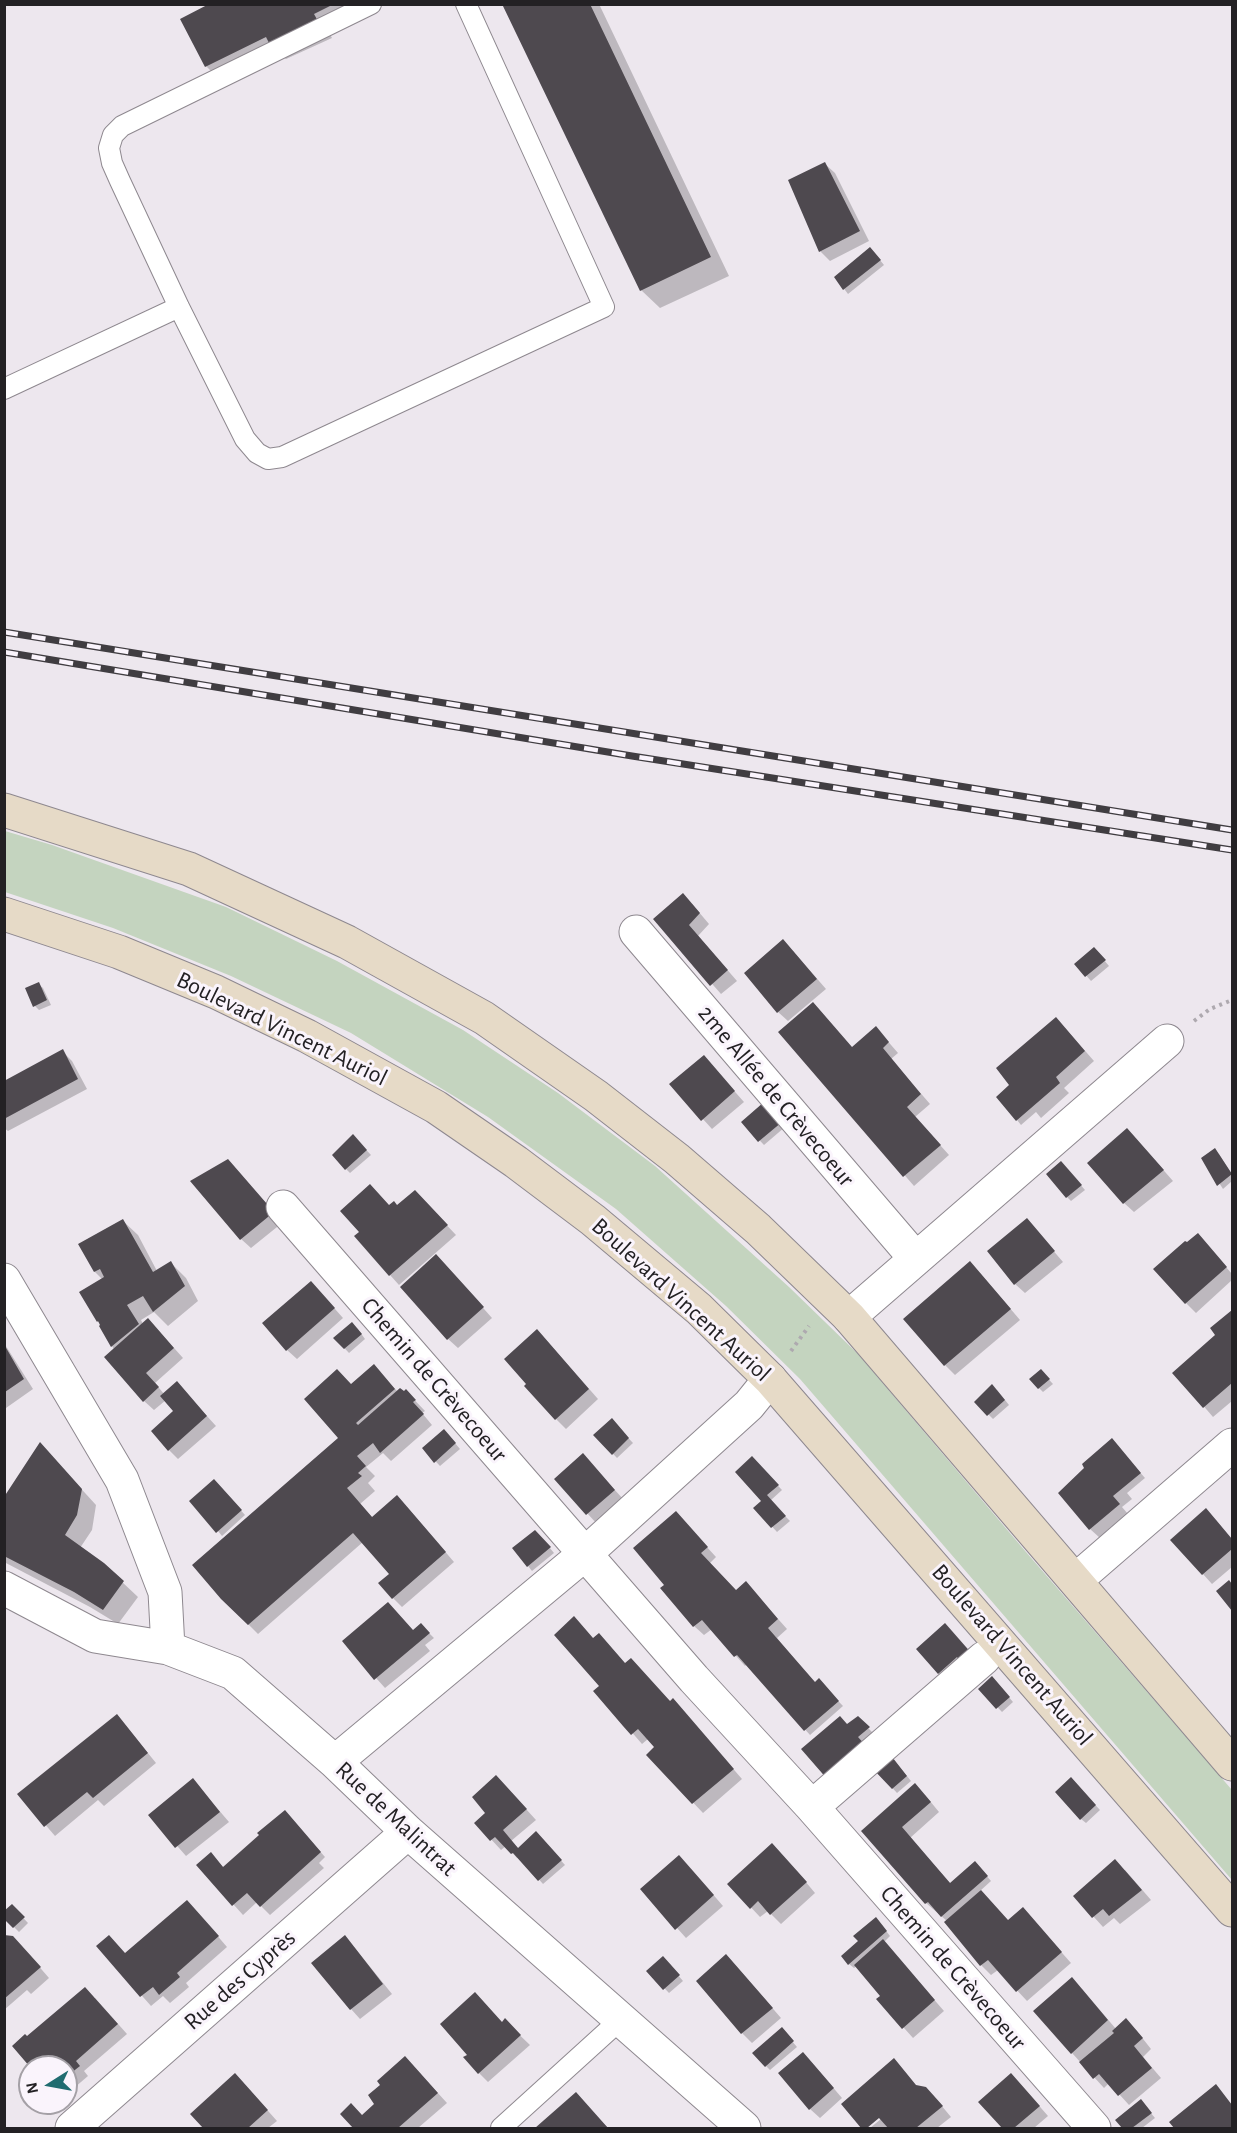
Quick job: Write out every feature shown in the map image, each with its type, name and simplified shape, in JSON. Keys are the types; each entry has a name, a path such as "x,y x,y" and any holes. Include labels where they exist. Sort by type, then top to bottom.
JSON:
{"main road":[{"path":"4,810 189,869 347,942 484,1018 596,1096 676,1159 758,1229 839,1308 1233,1764"},
{"name":"Boulevard Vincent Auriol","path":"4,914 119,952 216,992 307,1036 436,1107 516,1162 593,1220 699,1309 770,1378 1233,1910"}],"street":[{"name":"2me Allée de Crèvecoeur","path":"636,932 916,1259"},
{"path":"839,1308 916,1259 1167,1041"},
{"name":"Chemin de Crèvecoeur","path":"283,1207 694,1679 812,1807 1094,2128"},
{"path":"4,1280 122,1480 165,1592 168,1648"},
{"path":"335,1762 586,1553 749,1405 770,1378"},
{"path":"1076,1580 1233,1445"},
{"name":"Rue de Malintrat","path":"4,1588 95,1636 168,1648 233,1673 335,1762 408,1832 744,2128"},
{"path":"812,1807 984,1658"},
{"name":"Rue des Cyprès","path":"72,2128 408,1832"}],"lane":[{"path":"371,4 122,126 113,135 110,148 112,163 179,307 245,439 257,453 268,459 282,457 604,307 466,4"},
{"path":"4,389 179,307"},
{"path":"501,2128 620,2019"}],"path":[{"path":"1167,1041 1210,1009 1233,1000"},
{"path":"770,1378 839,1308"}],"green space":[{"path":"5,831 52,845 226,907 337,961 463,1030 558,1093 655,1166 789,1287 858,1354 1232,1790 1232,1880 800,1379 726,1306 616,1209 488,1117 351,1033 231,976 113,928 5,892"}],"building":[{"path":"209,4 334,4 314,14 319,23 270,45 266,37 205,67 180,19"},
{"path":"502,4 590,4 711,257 640,291"},
{"path":"825,162 860,231 819,252 788,180"},
{"path":"870,247 881,260 843,290 834,277"},
{"path":"683,893 700,913 689,925 728,970 710,986 653,919"},
{"path":"783,939 817,979 777,1013 744,973"},
{"path":"1094,947 1106,960 1085,977 1074,964"},
{"path":"39,982 47,1000 33,1007 25,988"},
{"path":"813,1002 852,1047 876,1026 889,1042 883,1048 921,1094 907,1107 941,1145 903,1177 778,1032"},
{"path":"1056,1017 1085,1051 1056,1077 1060,1083 1016,1121 996,1097 1009,1085 996,1068"},
{"path":"63,1049 78,1079 4,1119 4,1081"},
{"path":"704,1055 735,1091 701,1121 669,1084"},
{"path":"764,1102 782,1122 758,1142 741,1122"},
{"path":"1127,1128 1164,1170 1123,1204 1087,1163"},
{"path":"353,1134 367,1150 345,1170 332,1155"},
{"path":"1215,1148 1232,1174 1217,1186 1201,1158"},
{"path":"228,1159 274,1212 240,1240 190,1181"},
{"path":"1061,1161 1082,1185 1066,1198 1046,1174"},
{"path":"370,1184 389,1205 394,1201 397,1205 415,1190 448,1225 389,1276 354,1236 359,1232 340,1211"},
{"path":"1027,1218 1055,1251 1014,1285 987,1251"},
{"path":"123,1219 153,1272 171,1261 185,1286 153,1312 143,1296 127,1305 139,1324 111,1347 98,1321 79,1292 104,1277 100,1269 94,1272 78,1244"},
{"path":"1198,1233 1227,1267 1185,1304 1153,1269 1185,1241 1187,1242"},
{"path":"436,1254 484,1307 447,1340 400,1287"},
{"path":"970,1261 1011,1309 944,1366 903,1319"},
{"path":"311,1281 335,1308 286,1351 262,1323"},
{"path":"1232,1310 1232,1383 1203,1408 1172,1373 1215,1335 1210,1328"},
{"path":"148,1318 174,1348 146,1373 159,1387 143,1402 104,1357"},
{"path":"352,1322 362,1334 344,1349 333,1338"},
{"path":"537,1329 589,1389 555,1420 524,1386 526,1384 504,1359"},
{"path":"5,1346 24,1379 5,1392"},
{"path":"374,1364 395,1389 356,1423 358,1425 400,1388 404,1391 406,1389 416,1400 413,1402 424,1414 380,1453 373,1443 357,1456 366,1466 358,1473 362,1476 347,1488 372,1517 397,1495 446,1552 392,1599 378,1583 389,1574 353,1533 248,1625 221,1599 192,1565 338,1438 304,1399 337,1369 351,1384"},
{"path":"1041,1369 1050,1379 1038,1389 1029,1379"},
{"path":"177,1381 207,1416 168,1451 151,1431 173,1411 160,1396"},
{"path":"992,1384 1005,1400 987,1416 974,1402"},
{"path":"612,1418 629,1438 612,1455 593,1435"},
{"path":"444,1429 456,1443 434,1463 422,1448"},
{"path":"1112,1438 1141,1473 1113,1496 1120,1504 1089,1530 1058,1493 1084,1468 1082,1464"},
{"path":"40,1442 82,1489 77,1515 65,1535 104,1563 124,1581 103,1610 74,1592 4,1556 4,1497"},
{"path":"583,1453 615,1490 586,1515 554,1479"},
{"path":"752,1456 779,1485 767,1495 786,1516 771,1528 753,1508 761,1501 735,1472"},
{"path":"214,1479 242,1510 216,1533 189,1501"},
{"path":"1206,1508 1232,1539 1232,1549 1202,1575 1170,1540"},
{"path":"676,1511 708,1547 701,1553 736,1590 746,1581 778,1619 768,1628 815,1682 819,1678 839,1701 804,1731 737,1655 734,1657 702,1620 693,1627 660,1588 664,1585 633,1548"},
{"path":"535,1530 551,1547 527,1567 512,1548"},
{"path":"1229,1580 1232,1584 1232,1611 1216,1591"},
{"path":"388,1602 413,1630 421,1623 430,1633 374,1680 342,1641"},
{"path":"574,1616 593,1638 599,1633 625,1663 631,1658 670,1701 673,1698 734,1769 692,1804 646,1755 654,1747 638,1729 631,1735 593,1691 599,1686 554,1635"},
{"path":"945,1623 973,1655 962,1664 957,1657 938,1674 916,1649"},
{"path":"992,1676 1010,1697 996,1709 978,1689"},
{"path":"117,1714 148,1753 93,1798 87,1792 44,1827 17,1794"},
{"path":"840,1716 847,1724 858,1716 870,1727 858,1737 867,1747 828,1780 801,1749"},
{"path":"889,1753 907,1776 892,1789 872,1768"},
{"path":"496,1775 527,1809 503,1830 518,1848 536,1831 562,1860 538,1881 513,1853 511,1854 495,1837 490,1841 474,1823 485,1813 472,1797"},
{"path":"1071,1777 1096,1805 1080,1820 1055,1792"},
{"path":"193,1778 220,1812 175,1848 148,1815"},
{"path":"915,1783 931,1802 902,1827 950,1883 975,1861 988,1876 941,1917 928,1902 925,1904 861,1831"},
{"path":"285,1810 321,1852 260,1907 247,1893 232,1906 196,1865 211,1852 223,1867 259,1835 257,1833"},
{"path":"772,1843 807,1882 770,1915 758,1901 750,1909 727,1884"},
{"path":"679,1855 714,1895 675,1930 640,1889"},
{"path":"1115,1859 1142,1890 1109,1916 1103,1909 1092,1918 1073,1896"},
{"path":"981,1890 1008,1920 1023,1907 1062,1952 1016,1992 988,1960 980,1966 944,1922"},
{"path":"187,1900 219,1936 177,1973 180,1977 159,1995 153,1987 140,1997 96,1946 109,1935 125,1953"},
{"path":"12,1904 25,1917 13,1928 4,1919 4,1911"},
{"path":"876,1917 887,1931 848,1965 841,1956 858,1941 853,1936"},
{"path":"4,1935 13,1936 41,1967 4,1999"},
{"path":"345,1935 383,1984 350,2010 311,1963"},
{"path":"883,1939 935,2000 902,2029 876,1999 880,1996 854,1965"},
{"path":"726,1954 773,2008 741,2034 696,1981"},
{"path":"663,1956 680,1975 663,1990 646,1971"},
{"path":"1072,1977 1108,2020 1071,2054 1033,2011"},
{"path":"85,1987 118,2024 78,2059 78,2055 20,2055 12,2046 25,2034 27,2036"},
{"path":"475,1992 502,2022 505,2018 521,2035 478,2074 463,2057 467,2055 440,2024"},
{"path":"1126,2018 1143,2038 1134,2046 1152,2068 1118,2096 1099,2074 1093,2079 1079,2062 1114,2033 1112,2031"},
{"path":"782,2027 794,2041 765,2067 752,2053"},
{"path":"803,2052 834,2088 809,2110 778,2073"},
{"path":"405,2056 438,2093 398,2128 353,2128 340,2114 351,2103 362,2115 374,2104 368,2095 380,2085 377,2081"},
{"path":"894,2058 916,2085 926,2087 943,2106 916,2128 888,2128 879,2118 867,2128 861,2128 841,2104"},
{"path":"235,2073 268,2110 248,2128 203,2128 190,2114"},
{"path":"1011,2073 1040,2106 1014,2128 1002,2128 978,2102"},
{"path":"1216,2084 1232,2105 1232,2128 1174,2128 1169,2122"},
{"path":"576,2092 608,2128 535,2128"},
{"path":"1141,2099 1152,2113 1132,2128 1122,2128 1115,2120"}],"railway":[{"path":"4,632 1232,830"},
{"path":"4,652 632,756 1232,850"}]}
